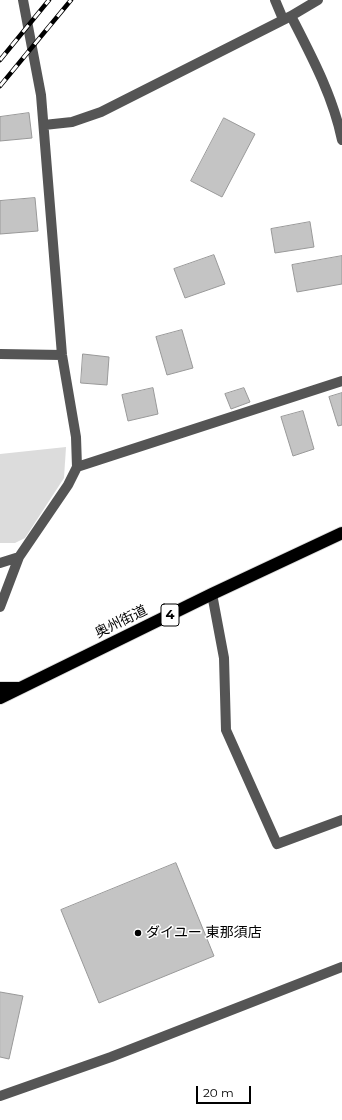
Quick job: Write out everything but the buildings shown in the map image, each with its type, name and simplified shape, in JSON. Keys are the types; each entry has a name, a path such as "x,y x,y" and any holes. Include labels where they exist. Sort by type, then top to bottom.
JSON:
{"highway":[{"name":"奥州街道","path":"0,698 212,594 342,533"}],"main road":[{"path":"0,687 22,687"}],"street":[{"path":"0,607 19,558 68,485 77,467 76,437 62,356 44,125 23,0"},
{"path":"275,0 287,18 324,84 342,140"},
{"path":"44,125 72,122 101,112 287,18 318,0"},
{"path":"0,354 62,356"},
{"path":"77,467 342,381"},
{"path":"0,563 19,558"},
{"path":"212,594 224,658 226,730 277,844 342,820"},
{"path":"0,1096 111,1057 342,968"}],"shaded area":[{"path":"66,447 64,478 25,538 15,543 0,543 0,454"}],"railway":[{"path":"0,60 49,0"},
{"path":"0,86 71,0"}],"place":[{"name":"ダイユー 東那須店","path":"138,933"}]}
